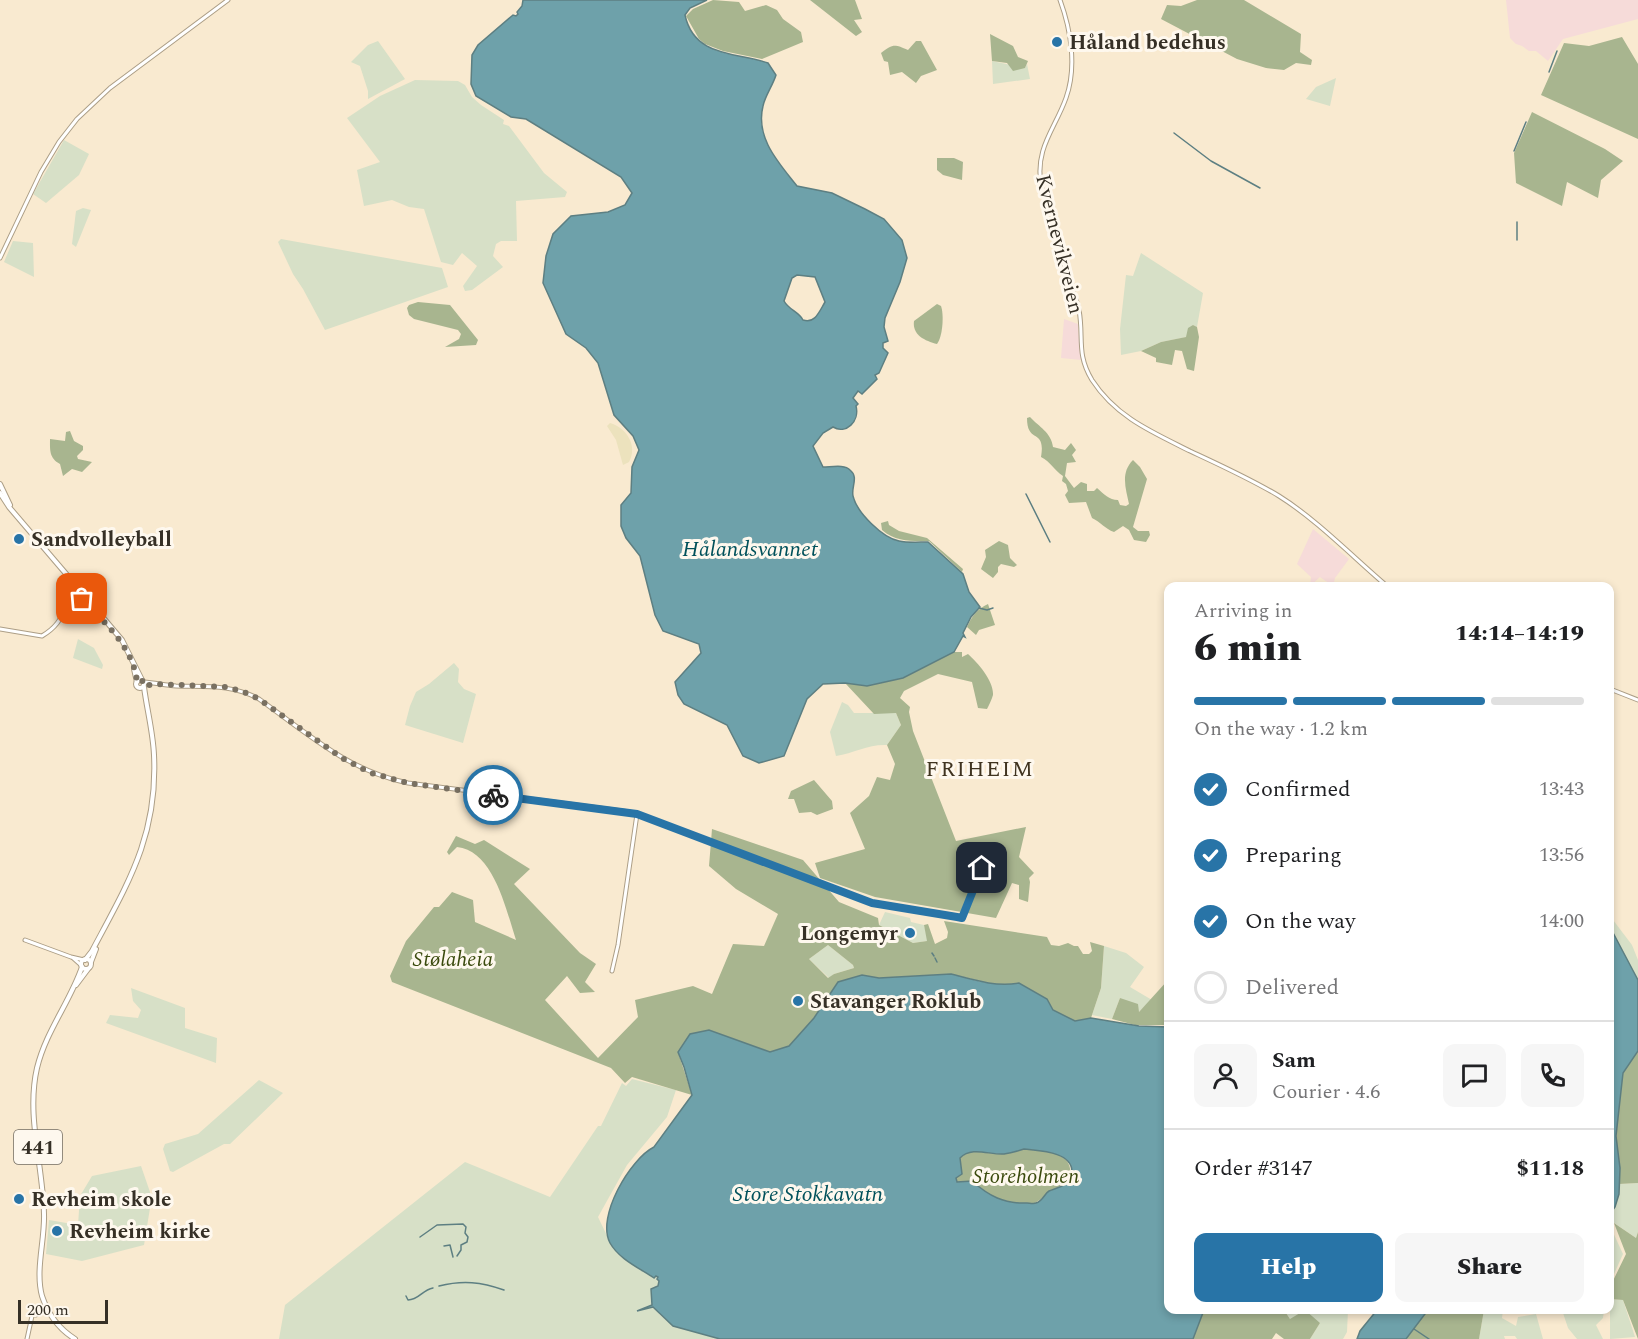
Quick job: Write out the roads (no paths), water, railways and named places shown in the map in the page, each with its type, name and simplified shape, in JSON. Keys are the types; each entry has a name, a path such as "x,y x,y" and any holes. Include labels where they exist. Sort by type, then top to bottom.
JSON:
{"main road":[{"name":"441","path":"0,484 15,514"},
{"name":"441","path":"0,494 79,594 115,634 142,684 154,758 150,813 136,865 91,966 62,1009"},
{"name":"441","path":"75,1339 61,1328 47,1308 40,1283 45,1217 34,1120 34,1094 43,1048 84,960 112,916"},
{"path":"84,960 91,962"},
{"path":"82,967 87,969"}],"street":[{"path":"0,258 40,172 77,119 115,84 228,0"},
{"name":"Kvernevikveien","path":"1060,0 1066,16 1070,40 1070,83 1065,101 1044,144 1040,170 1041,184 1056,227 1066,275 1078,302 1081,356 1088,373 1112,405 1131,421 1259,484 1282,498 1305,514 1383,582"},
{"path":"0,629 42,636 58,624 70,601 79,594"},
{"path":"142,684 221,687 244,692 259,699 357,767 391,779 637,814 872,903 962,918 989,855"},
{"path":"1614,691 1638,700"},
{"path":"612,971 618,945 637,814"},
{"path":"25,940 84,960"},
{"path":"71,957 82,967"},
{"path":"27,1339 32,1318 47,1308"}],"water":[{"name":"Hålandsvannet","path":"523,0 707,0 690,8 685,15 697,39 718,51 768,63 776,75 765,98 761,118 762,129 770,149 797,186 832,193 865,209 884,219 902,240 907,258 885,318 884,327 888,341 883,343 883,348 888,353 879,373 875,375 877,379 862,394 858,391 853,398 858,404 856,417 851,425 843,429 833,427 823,433 813,446 823,467 845,467 853,473 855,503 878,530 899,541 928,542 963,574 969,592 980,607 971,617 963,633 965,637 963,636 954,652 903,678 867,686 845,683 823,684 807,699 784,756 759,763 743,756 727,725 684,704 678,695 675,682 701,653 699,644 663,631 655,615 640,556 626,538 621,526 621,505 631,493 632,467 639,450 633,436 614,415 598,363 586,348 566,334 543,283 546,256 553,234 571,216 608,212 625,205 632,193 621,177 526,119 511,117 476,96 471,84 472,55 478,45 513,15 516,16","holes":["797,275 815,277 825,302 814,319 807,321 803,320 784,301 792,278"]},
{"path":"1614,935 1638,980 1638,1051 1623,1073 1616,1136 1620,1168 1619,1194 1615,1207"},
{"name":"Store Stokkavatn","path":"951,974 976,981 1019,983 1047,999 1053,1010 1075,1021 1091,1018 1139,1026 1164,1027 1164,1314 1202,1314 1193,1339 720,1339 673,1326 653,1307 637,1311 652,1305 651,1289 658,1286 658,1277 654,1278 636,1267 614,1249 607,1232 608,1219 611,1204 626,1176 635,1163 654,1147 692,1095 678,1052 690,1034 709,1030 770,1052 789,1046 814,1018 838,982 862,975 879,978","holes":["1024,1149 1045,1152 1066,1159 1072,1171 1066,1183 1049,1191 1038,1202 1019,1203 1004,1200 991,1195 972,1181 957,1182 956,1178 962,1174 960,1158 970,1152 1004,1154"]},
{"path":"1374,1314 1425,1314 1406,1339 1357,1339 1360,1331"}],"waterway":[{"path":"1549,72 1557,51"},
{"path":"1514,151 1526,122"},
{"path":"1174,133 1211,161 1260,188"},
{"path":"1517,222 1517,240"},
{"path":"1026,494 1050,542"},
{"path":"979,608 987,610 993,608"},
{"path":"935,958 937,962"},
{"path":"420,1237 437,1225 463,1224 468,1237 467,1242 461,1245 457,1256"},
{"path":"444,1246 450,1245 453,1257"},
{"path":"439,1286 472,1283 504,1290"},
{"path":"406,1296 408,1300 412,1300 433,1288"},
{"path":"1414,1329 1429,1339"}],"place":[{"name":"Håland bedehus","path":"1057,42"},
{"name":"Sandvolleyball","path":"19,539"},
{"name":"Longemyr","path":"910,933"},
{"name":"Stavanger Roklub","path":"798,1001"},
{"name":"Revheim skole","path":"19,1199"},
{"name":"Revheim kirke","path":"57,1231"}],"district":[{"name":"FRIHEIM","path":"980,768"}],"park label":[{"name":"Stølaheia","path":"453,959"},
{"name":"Storeholmen","path":"1026,1176"}]}
